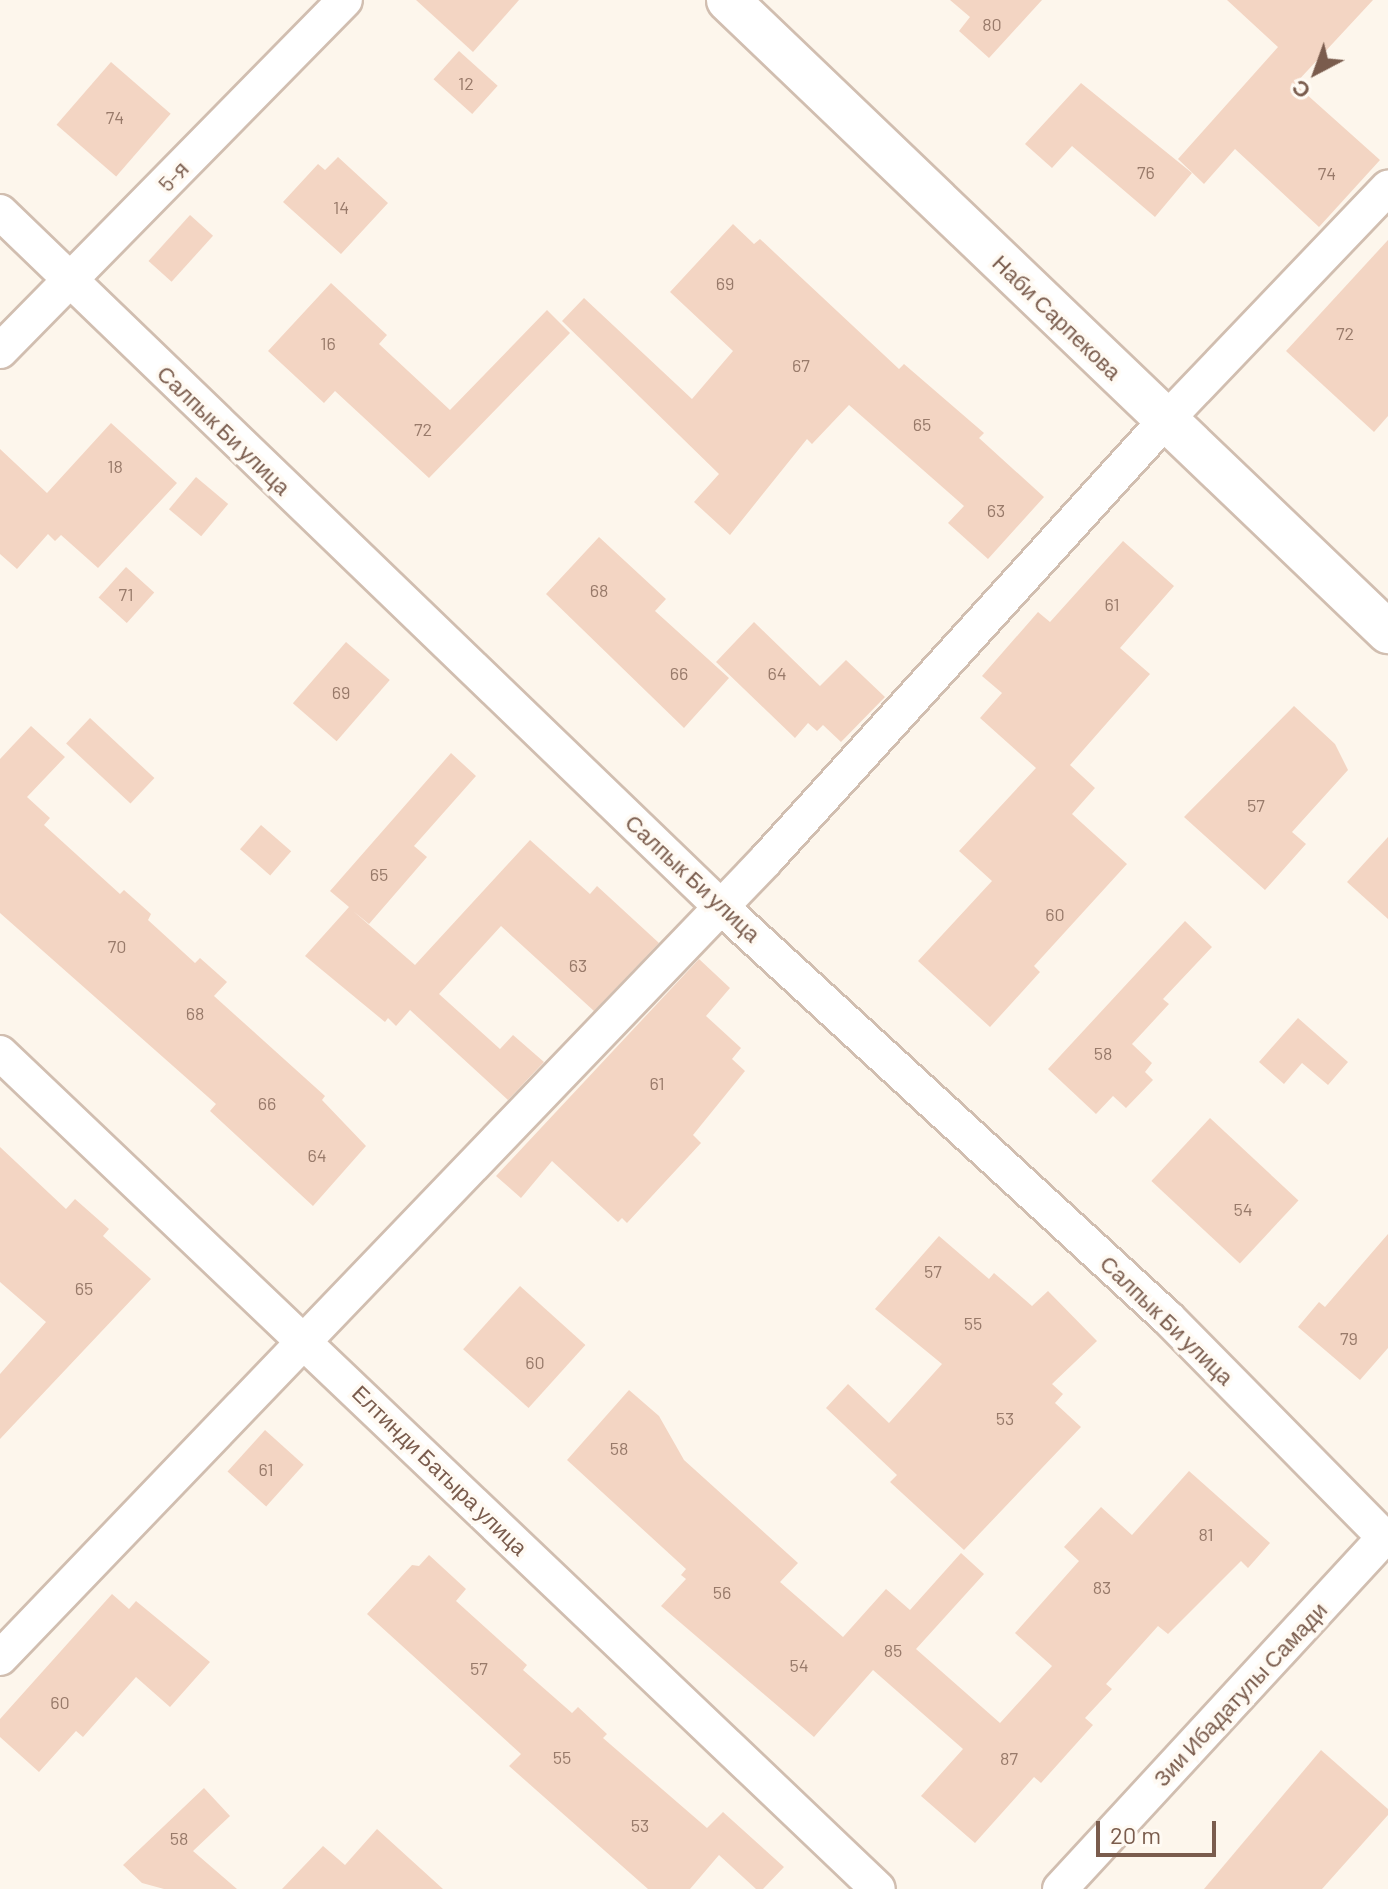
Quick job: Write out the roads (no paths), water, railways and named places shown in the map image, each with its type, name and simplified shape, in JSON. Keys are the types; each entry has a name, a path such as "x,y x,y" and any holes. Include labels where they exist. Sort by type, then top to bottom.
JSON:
{"street":[{"name":"5-я","path":"0,351 345,0"},
{"name":"Наби Сарпекова","path":"728,0 1388,632"},
{"path":"0,1658 721,907 1165,421 1388,188"},
{"name":"Салпык Би улица","path":"0,212 721,907 1168,1318 1387,1538"},
{"name":"Елтинди Батыра улица","path":"0,1053 304,1339 878,1889"},
{"name":"Зии Ибадатулы Самади","path":"1060,1889 1387,1538"}]}
